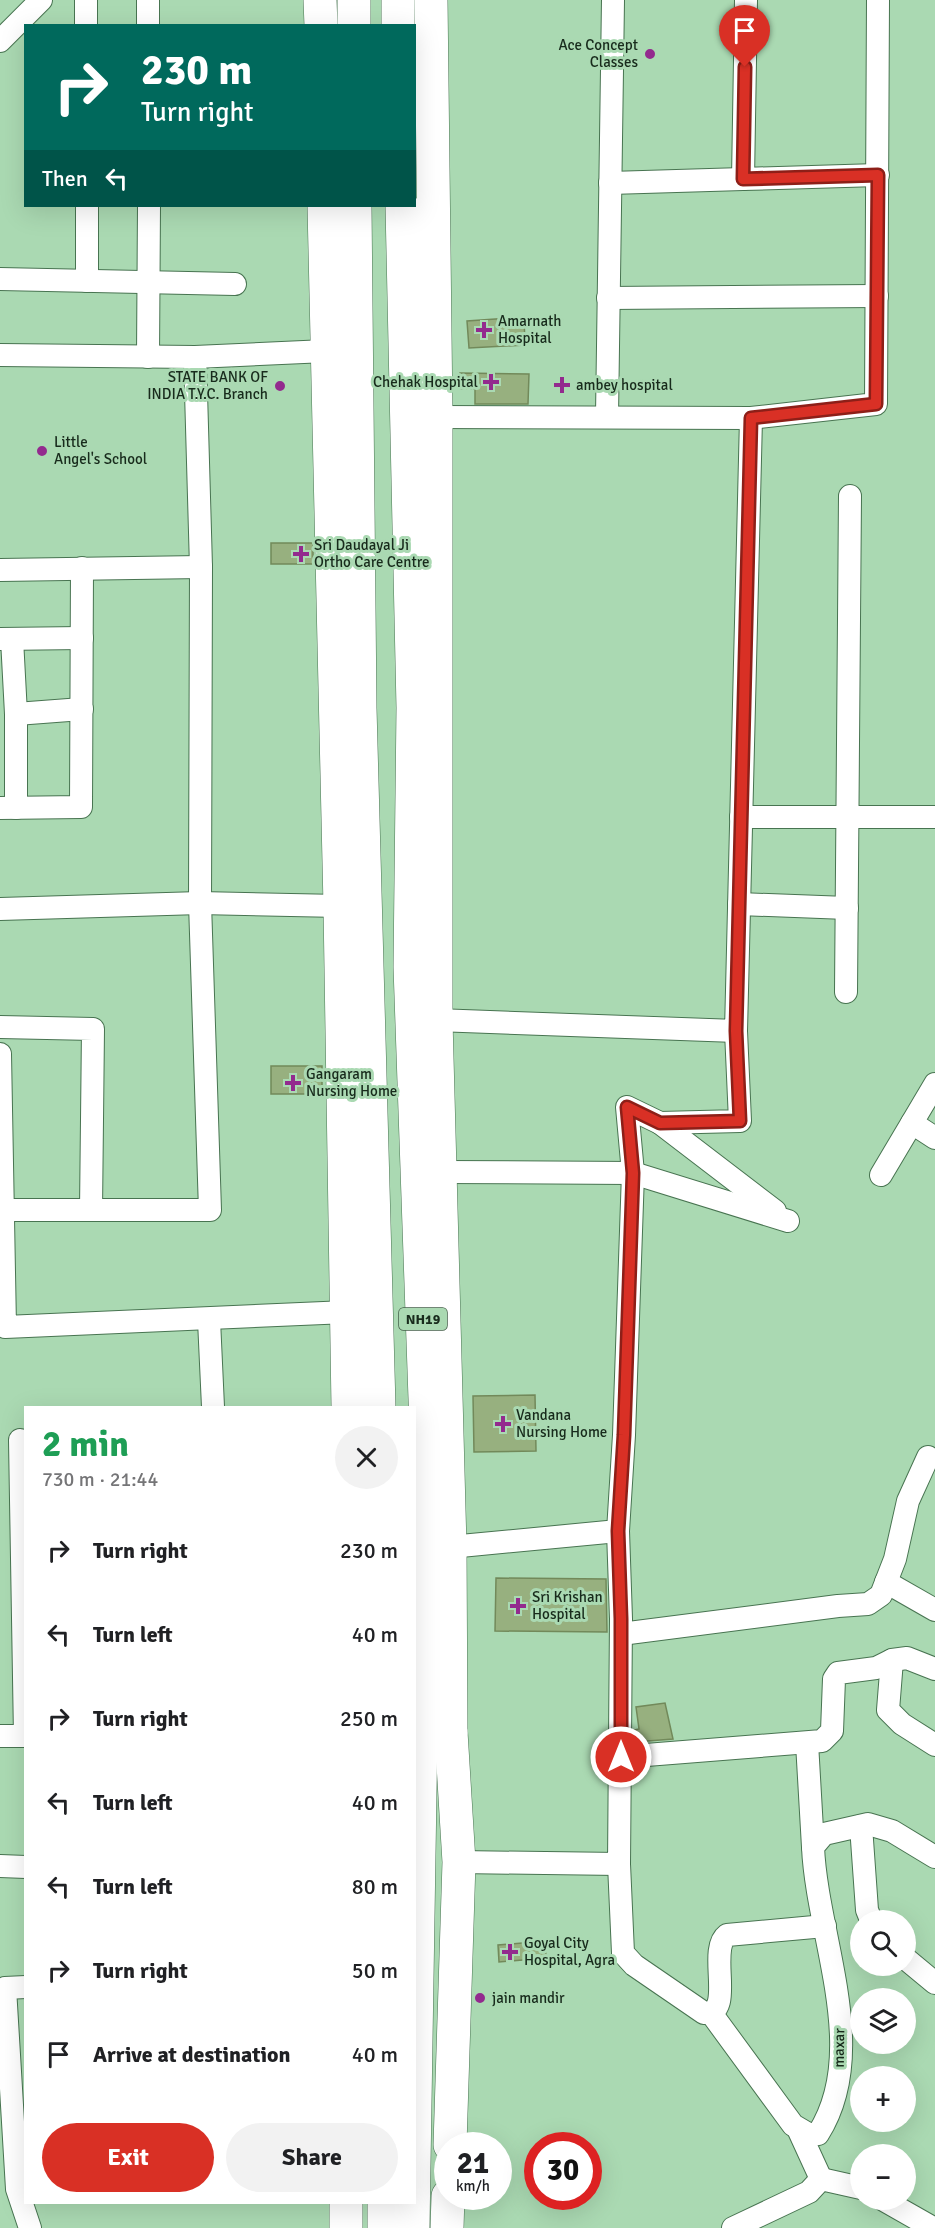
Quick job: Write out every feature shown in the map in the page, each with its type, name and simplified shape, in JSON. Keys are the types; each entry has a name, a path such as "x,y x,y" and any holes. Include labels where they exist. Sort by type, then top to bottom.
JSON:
{"main road":[{"path":"320,0 321,24"},
{"path":"354,0 354,24"},
{"path":"398,0 398,24"},
{"path":"431,0 436,417 436,1020 442,1172 450,1547 436,1731 459,1862 450,2132"},
{"path":"324,207 326,351 353,906 347,1312 348,1406"},
{"name":"NH19","path":"355,207 360,708 353,906 379,1406"},
{"name":"NH19","path":"402,207 413,708 410,967 428,1485 427,1616 436,1731 416,2163"},
{"path":"346,2204 346,2228"},
{"path":"384,2204 384,2228"},
{"name":"NH19","path":"413,2228 414,2204"},
{"path":"447,2228 448,2210"}],"street":[{"path":"0,41 41,0"},
{"path":"86,0 86,24"},
{"path":"148,0 148,24"},
{"path":"607,416 614,0"},
{"path":"743,179 746,0"},
{"path":"436,417 751,418 876,404 878,0"},
{"path":"610,183 878,175"},
{"path":"87,207 87,281"},
{"path":"148,357 149,207"},
{"path":"0,279 235,284"},
{"path":"608,298 877,296"},
{"path":"0,355 195,357 326,351"},
{"path":"3,1210 210,1210 200,903 201,567 195,357"},
{"path":"660,1123 740,1121 736,1031 751,418"},
{"path":"846,992 850,496"},
{"path":"0,570 201,567"},
{"path":"82,568 82,638 82,709 81,807 8,808 16,714 6,639 82,638"},
{"path":"16,714 82,709"},
{"path":"741,817 935,817"},
{"path":"0,909 200,903 353,906"},
{"path":"739,904 847,908"},
{"path":"436,1020 736,1031"},
{"path":"0,1027 93,1029 91,1210"},
{"path":"0,1054 5,1327 209,1320 347,1312"},
{"path":"881,1175 935,1084"},
{"path":"442,1172 633,1173 788,1221 660,1123 627,1107 633,1173 624,1435 618,1531 621,1634 619,1864 623,1953 634,1965 704,2013 711,2013 717,2010 720,2000 722,1939 736,1934 825,1926"},
{"path":"912,1123 935,1138"},
{"path":"209,1320 213,1406"},
{"path":"15,1440 24,1588"},
{"path":"621,1634 868,1604 881,1595 895,1559 908,1501 928,1457"},
{"path":"450,1547 618,1531"},
{"path":"886,1582 935,1610"},
{"path":"621,1757 822,1741 832,1731 834,1679 838,1673 876,1668 892,1660 907,1658 935,1670"},
{"path":"892,1660 888,1710 902,1724 935,1745"},
{"path":"0,1736 24,1736"},
{"name":"maxar","path":"799,2132 810,2135 818,2134 832,2110 842,2047 813,1847 807,1743"},
{"path":"813,1847 824,1834 868,1824 885,1828 935,1857"},
{"path":"861,1826 867,1910"},
{"path":"459,1862 619,1864"},
{"path":"0,1866 24,1867"},
{"path":"916,1967 935,1983"},
{"path":"24,1986 5,1988 19,2130 17,2189 30,2228"},
{"path":"711,2013 799,2132 821,2179"},
{"path":"821,2179 850,2186"},
{"path":"733,2228 809,2192 821,2179"},
{"path":"895,2210 906,2220 933,2228"}],"building":[{"path":"524,317 525,345 469,348 467,321"},
{"path":"460,373 529,374 528,404 475,404 475,389 460,389"},
{"path":"271,543 313,543 313,564 271,564"},
{"path":"271,1066 322,1066 322,1094 271,1094"},
{"path":"535,1395 536,1451 474,1452 473,1396"},
{"path":"496,1578 606,1579 607,1632 495,1631"},
{"path":"665,1703 673,1739 635,1742 634,1730 639,1729 636,1707"},
{"path":"545,1941 546,1958 499,1962 498,1945"}],"place":[{"name":"Ace Concept Classes","path":"650,54"},
{"name":"Amarnath Hospital","path":"484,330"},
{"name":"Chehak Hospital","path":"491,382"},
{"name":"ambey hospital","path":"562,385"},
{"name":"STATE BANK OF INDIA T.Y.C. Branch","path":"280,386"},
{"name":"Little Angel's School","path":"42,451"},
{"name":"Sri Daudayal Ji Ortho Care Centre","path":"301,554"},
{"name":"Gangaram Nursing Home","path":"293,1083"},
{"name":"Vandana Nursing Home","path":"503,1424"},
{"name":"Sri Krishan Hospital","path":"518,1606"},
{"name":"Goyal City Hospital, Agra","path":"510,1952"},
{"name":"jain mandir","path":"480,1998"}],"route":[{"path":"621,1757 621,1619 618,1531 624,1435 633,1173 627,1107 660,1123 740,1121 736,1031 751,418 876,404 878,175 743,179 745,67"}]}
